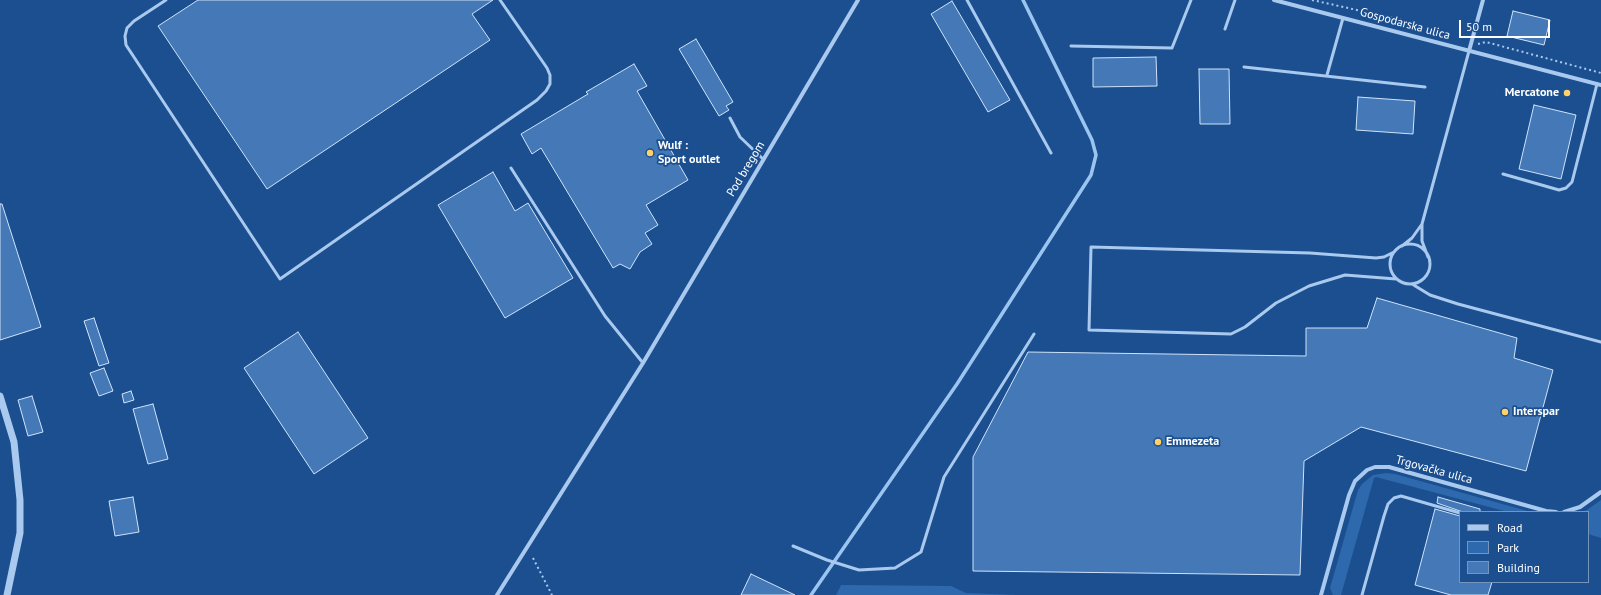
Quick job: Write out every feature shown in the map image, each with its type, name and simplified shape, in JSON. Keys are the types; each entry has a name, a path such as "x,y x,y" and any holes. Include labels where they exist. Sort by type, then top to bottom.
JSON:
{"street":[{"name":"Pod bregom","path":"498,595 652,349 858,0"},
{"name":"Gospodarska ulica","path":"1274,0 1599,85"},
{"path":"1469,51 1483,0"},
{"path":"0,396 14,442 20,500 20,533 7,595"},
{"name":"Trgovačka ulica","path":"1321,595 1349,495 1355,481 1367,470 1375,468 1389,468 1546,511"},
{"path":"1567,511 1580,507 1601,492"}],"lane":[{"path":"166,0 134,21 127,28 125,36 126,45 280,279 537,100 546,91 550,84 550,75 547,68 500,0"},
{"path":"967,0 1051,152"},
{"path":"1071,46 1172,48 1191,0"},
{"path":"1225,29 1235,0"},
{"path":"1327,75 1343,18"},
{"path":"1412,284 1423,279 1429,263 1422,241 1422,224 1469,51"},
{"path":"1244,66 1425,86"},
{"path":"1502,174 1559,190 1566,188 1572,182 1599,85"},
{"path":"730,118 746,145 764,159"},
{"path":"511,168 605,316 643,363"},
{"path":"1396,279 1390,269 1391,257 1398,248 1412,238 1422,224"},
{"path":"1398,248 1404,246 1415,246 1425,252 1428,257"},
{"path":"1394,252 1384,257 1376,258 1310,253 1091,247 1089,330 1231,334 1245,327 1276,303 1309,286 1345,275 1396,279 1401,282 1412,284 1430,295 1458,304 1601,342"},
{"path":"793,546 827,560 859,570 895,568 921,552 944,477 1034,334"},
{"path":"1362,595 1384,516 1388,504 1394,498 1401,496 1459,513"}],"path":[{"path":"1312,0 1402,20 1408,34"},
{"path":"1486,42 1601,73"},
{"path":"533,558 552,595"}],"green space":[{"path":"1386,473 1395,474 1527,511 1504,511 1376,477 1374,478 1341,595 1333,595 1330,588 1358,490 1362,484 1373,475"},
{"path":"1601,500 1601,538 1589,534 1589,511 1585,511"},
{"path":"841,585 951,586 966,593 1017,595 836,595"}],"building":[{"path":"198,0 493,0 472,14 490,40 267,189 158,26"},
{"path":"952,1 1010,100 988,112 931,14"},
{"path":"1513,11 1550,20 1544,45 1507,36"},
{"path":"696,39 733,102 726,106 729,110 719,116 679,49"},
{"path":"1156,57 1157,86 1093,87 1093,58"},
{"path":"634,64 647,86 637,91 688,180 646,205 658,225 645,233 652,244 640,252 630,269 620,264 613,268 541,148 532,154 521,134 588,94 586,92"},
{"path":"1199,69 1229,69 1230,124 1200,124"},
{"path":"1358,97 1415,101 1413,134 1356,130"},
{"path":"1534,105 1576,115 1561,179 1519,169"},
{"path":"493,172 515,211 528,203 573,278 505,318 438,205"},
{"path":"0,204 2,204 41,327 0,340"},
{"name":"Emmezeta","path":"1377,298 1517,338 1514,358 1553,370 1526,471 1361,427 1304,461 1300,575 973,571 973,457 1028,352 1306,356 1306,328 1367,328"},
{"path":"94,318 109,363 99,366 84,321"},
{"path":"298,332 368,438 314,474 244,368"},
{"path":"104,368 113,391 99,396 90,373"},
{"path":"131,391 134,400 124,403 122,394"},
{"path":"32,396 43,432 28,436 18,400"},
{"path":"153,404 168,459 148,464 133,409"},
{"path":"133,497 139,532 115,536 109,501"},
{"path":"1438,497 1480,509 1480,511 1460,511 1437,503"},
{"path":"1435,509 1459,516 1459,583 1492,583 1488,595 1451,595 1415,585"},
{"path":"751,574 795,595 741,595"}],"waterway":[{"path":"811,595 957,384 1091,175 1096,155 1092,140 1023,0"}],"place":[{"name":"Mercatone","path":"1567,93"},
{"name":"Wulf : Sport outlet","path":"650,153"},
{"name":"Interspar","path":"1505,412"},
{"name":"Emmezeta","path":"1158,442"}]}
